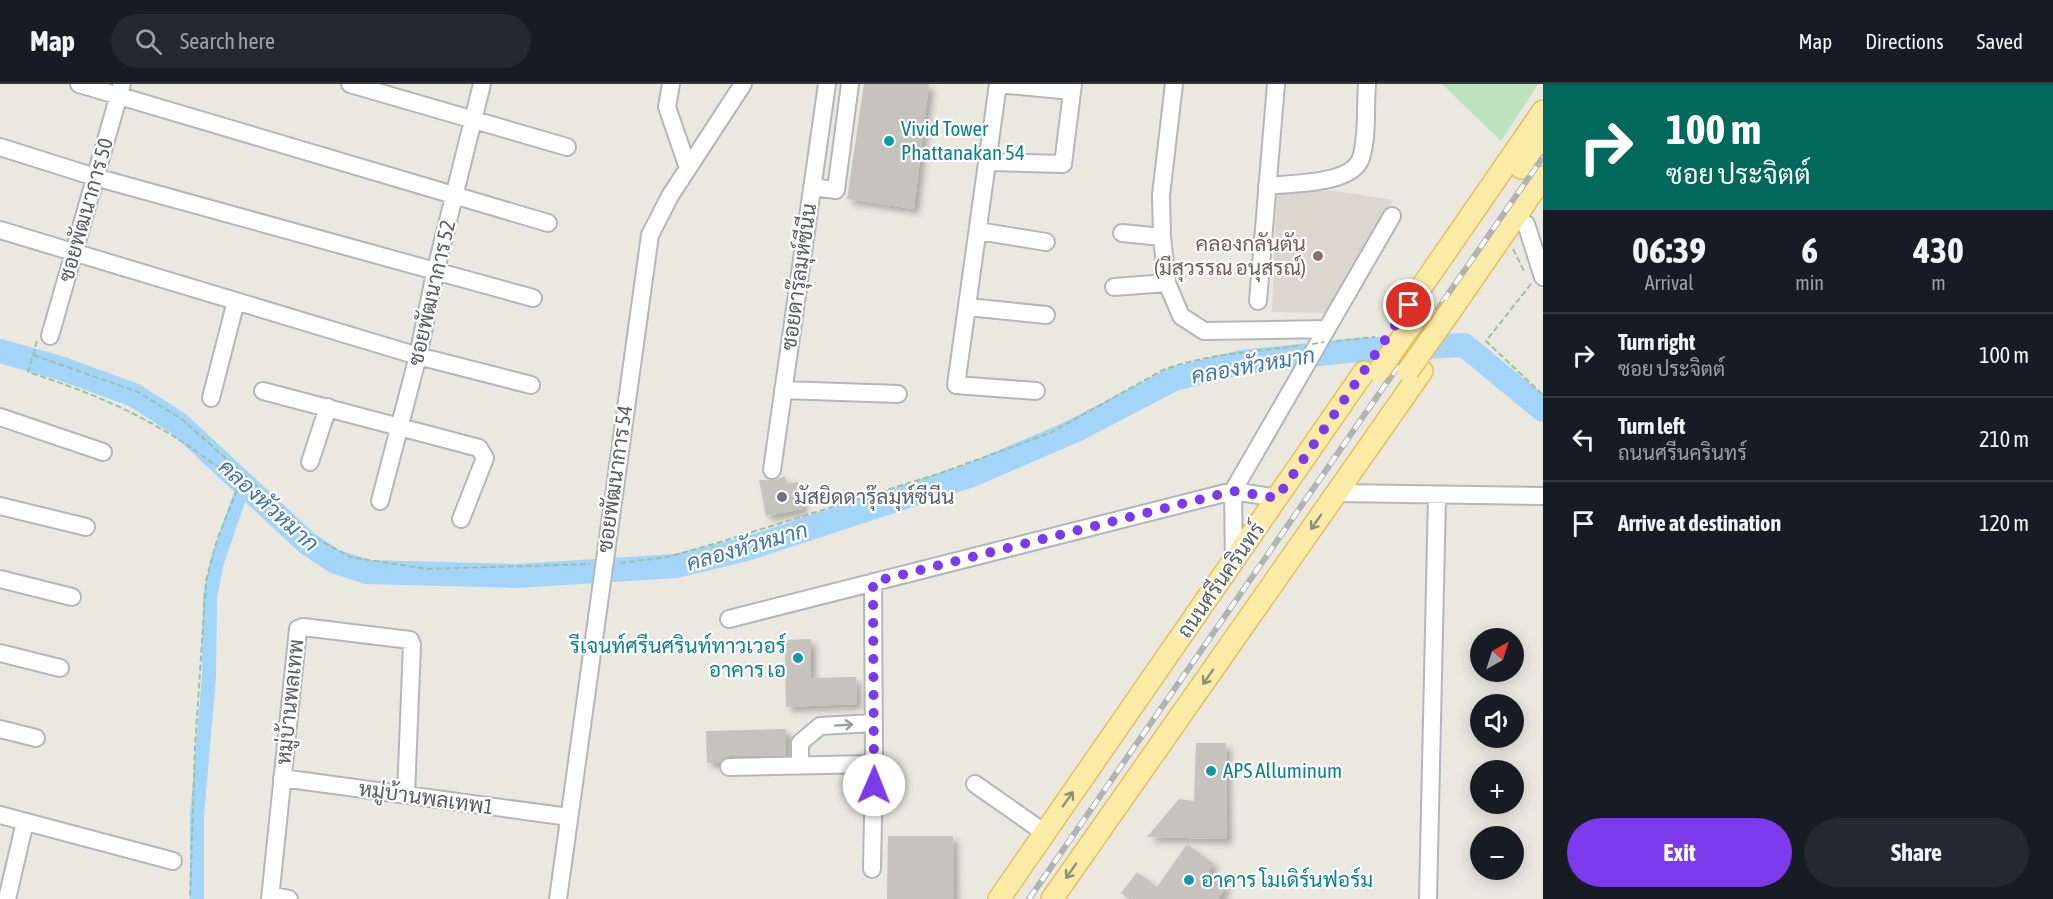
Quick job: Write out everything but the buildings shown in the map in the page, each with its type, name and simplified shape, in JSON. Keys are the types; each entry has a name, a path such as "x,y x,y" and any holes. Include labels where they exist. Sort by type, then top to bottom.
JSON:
{"main road":[{"name":"ถนนศรีนครินทร์","path":"999,899 1306,455 1371,371 1417,305 1543,111"},
{"path":"1417,305 1543,137"},
{"path":"1052,899 1340,487 1543,177"},
{"path":"1460,306 1511,244 1543,200"}],"street":[{"path":"79,84 121,90 548,223"},
{"path":"350,84 567,147"},
{"name":"ซอยพัฒนาการ 52","path":"380,501 418,356 435,273 482,84"},
{"path":"671,84 667,107 688,168"},
{"name":"ซอยพัฒนาการ 54","path":"558,899 650,235 688,168 743,84"},
{"name":"ซอยดารุ๊ลมุห์ซีนีน","path":"772,470 827,84"},
{"path":"812,187 836,190 850,84"},
{"path":"987,162 1063,165 1073,87 998,84 987,162 968,307 956,385 1036,391"},
{"path":"1174,84 1161,195 1162,237 1167,283 1181,316 1204,331 1324,340"},
{"path":"1258,301 1276,84"},
{"path":"1267,186 1338,178 1356,168 1362,155 1367,84"},
{"name":"ซอยพัฒนาการ 50","path":"50,336 121,90"},
{"path":"0,147 95,177 435,273 533,298"},
{"path":"1234,562 1233,491 1303,370 1324,340 1392,216"},
{"path":"1526,224 1543,277"},
{"path":"0,230 418,356 531,385"},
{"path":"978,231 1046,242"},
{"path":"1122,232 1162,237"},
{"path":"1114,287 1167,283"},
{"path":"211,398 236,302"},
{"path":"968,307 1046,315"},
{"path":"783,390 898,394"},
{"path":"263,391 479,448 485,458 462,519"},
{"path":"310,462 328,407"},
{"path":"0,417 103,452"},
{"path":"1340,487 1437,496 1543,496"},
{"path":"729,619 1233,491 1277,498"},
{"path":"1428,899 1437,496"},
{"path":"0,506 86,527"},
{"path":"0,579 72,597"},
{"path":"872,869 873,582"},
{"name":"หมู่บ้านพลเทพ","path":"271,897 298,629 303,627 406,638 412,645 406,795"},
{"path":"0,653 60,668"},
{"path":"800,765 800,743 820,726 874,723"},
{"path":"0,729 36,738"},
{"path":"729,767 874,764"},
{"name":"หมู่บ้านพลเทพ1","path":"282,778 569,817"},
{"path":"975,784 1045,833"},
{"path":"0,815 173,861"},
{"path":"7,899 25,822"},
{"path":"271,897 289,899"}],"path":[{"path":"1511,244 1531,284 1486,341 1543,395"},
{"path":"50,336 38,336 28,372 91,394 158,424 205,456 238,484"},
{"path":"33,355 138,392 183,420 312,536 350,557 427,569 604,562 668,557 941,473 1050,433 1163,370 1181,363 1206,356 1324,340 1375,337"},
{"path":"190,899 195,747 206,581 217,540 243,472"}],"shaded area":[{"name":"คลองกลันตัน (มีสุวรรณ อนุสรณ์)","path":"1277,182 1393,200 1329,313 1272,312"}],"green space":[{"path":"1442,84 1538,84 1501,141"}],"waterway":[{"name":"คลองหัวหมาก","path":"0,351 60,368 134,395 179,424 307,543 334,561 367,572 516,576 676,566 746,549 972,475 1074,431 1174,379 1242,362 1358,350 1464,345 1543,410"},
{"path":"197,899 197,816 209,676 210,597 217,562 244,484"}],"railway":[{"path":"1029,899 1543,157"}],"place":[{"name":"Vivid Tower Phattanakan 54","path":"889,141"},
{"name":"คลองกลันตัน (มีสุวรรณ อนุสรณ์)","path":"1318,256"},
{"name":"มัสยิดดารุ๊ลมุห์ซีนีน","path":"782,497"},
{"name":"รีเจนท์ศรีนศรินท์ทาวเวอร์ อาคาร เอ","path":"798,658"},
{"name":"APS Alluminum","path":"1211,771"},
{"name":"อาคาร โมเดิร์นฟอร์ม","path":"1189,880"}],"route":[{"path":"874,785 873,582 1233,491 1277,498 1409,305"}]}
